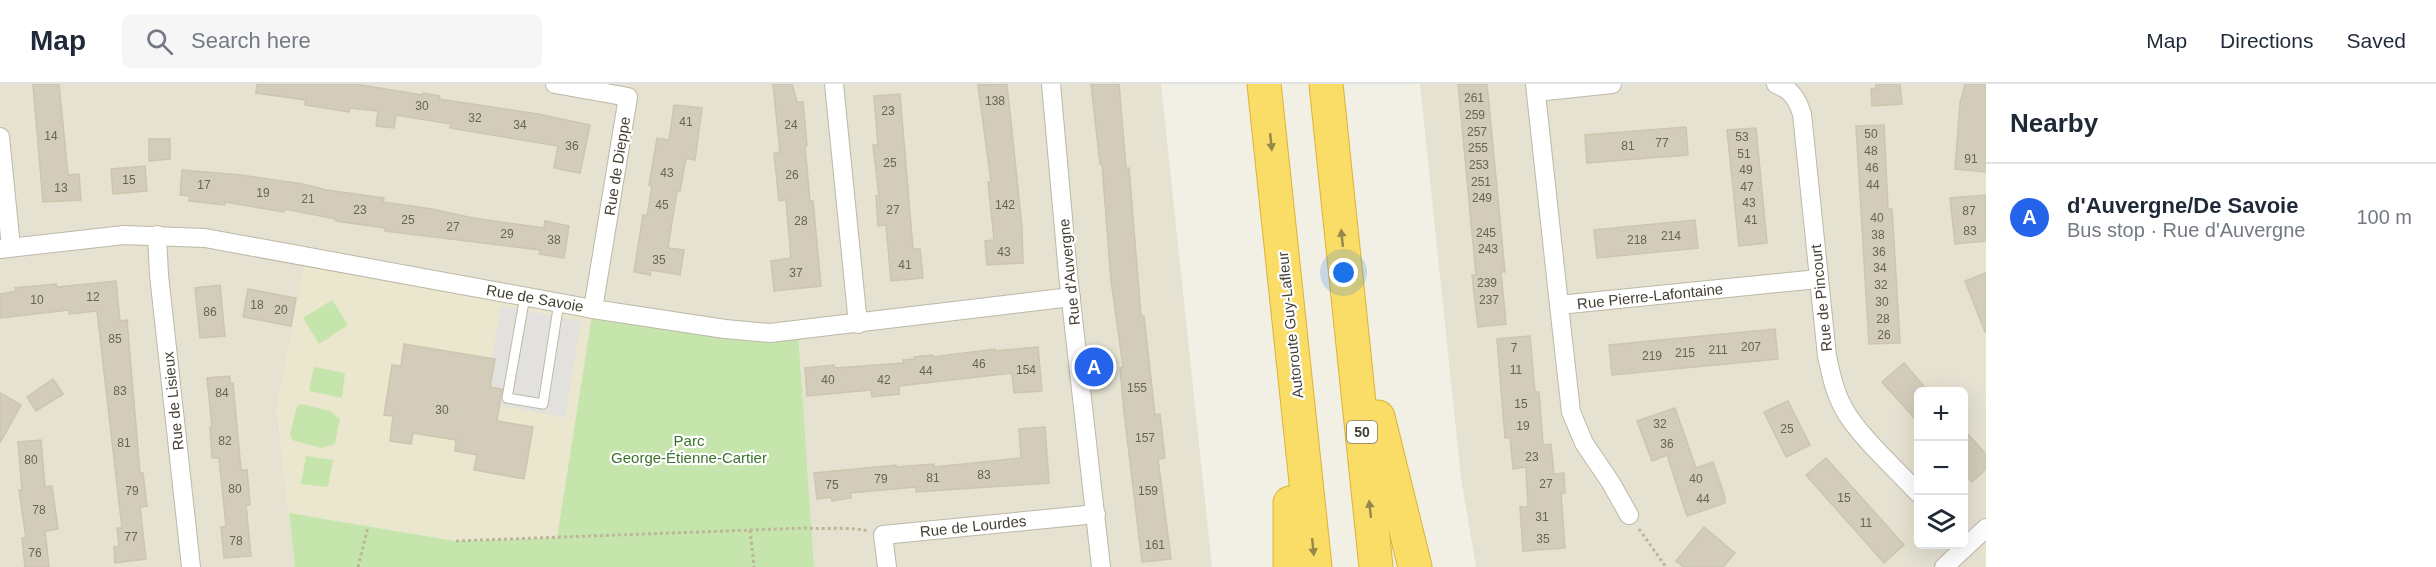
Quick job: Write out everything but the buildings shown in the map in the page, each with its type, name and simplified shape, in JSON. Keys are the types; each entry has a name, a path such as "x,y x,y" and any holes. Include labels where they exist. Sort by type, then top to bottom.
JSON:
{"highway":[{"name":"Autoroute Guy-Lafleur","path":"1264,84 1315,567"},
{"name":"50","path":"1326,84 1376,567"},
{"path":"1348,297 1415,567"},
{"path":"1287,301 1290,567"}],"street":[{"name":"Rue de Dieppe","path":"555,84 628,97 593,309"},
{"path":"834,84 858,324"},
{"name":"Rue d'Auvergne","path":"1051,84 1071,297 1101,567"},
{"path":"1536,88 1612,84"},
{"name":"Rue de Pincourt","path":"1776,84 1791,92 1798,101 1802,114 1827,356 1837,394 1845,412 1858,428 1914,489"},
{"name":"Rue Pierre-Lafontaine","path":"1536,88 1559,304 1818,279"},
{"path":"0,137 6,248"},
{"name":"Rue de Savoie","path":"6,248 124,235 157,234 205,238 593,309 748,332 770,333 858,324 1071,297"},
{"name":"Rue de Lisieux","path":"157,234 159,275 191,567"},
{"path":"1559,304 1571,412 1584,443 1629,515"},
{"name":"Rue de Lourdes","path":"883,535 1096,514"},
{"path":"1968,542 1986,528"},
{"path":"883,535 886,567"},
{"path":"1944,567 1960,549"}],"lane":[{"path":"525,296 507,398 543,405 559,302"}],"path":[{"path":"1629,515 1666,567"},
{"path":"358,567 368,526"},
{"path":"456,541 856,528 883,535"},
{"path":"750,530 754,567"}],"shaded area":[{"path":"0,84 1161,84 1212,567 814,567 798,331 277,409 295,567 0,567"},
{"path":"1420,84 1986,84 1986,567 1476,567 1461,478"},
{"path":"306,257 593,309 558,538 456,541 289,513 277,405"},
{"path":"501,306 581,321 565,418 500,405 503,389 490,387 495,359 492,358"}],"green space":[{"path":"332,300 348,325 319,344 303,318"},
{"name":"Parc George-Étienne-Cartier","path":"593,309 798,331 814,567 295,567 289,513 456,541 557,538"},
{"path":"314,367 345,373 342,398 309,391"},
{"path":"301,404 330,411 340,419 335,444 321,448 292,440 290,434 297,406"},
{"path":"306,456 333,460 328,487 301,484"}],"place":[{"name":"d'Auvergne/De Savoie","path":"1094,367"}]}
